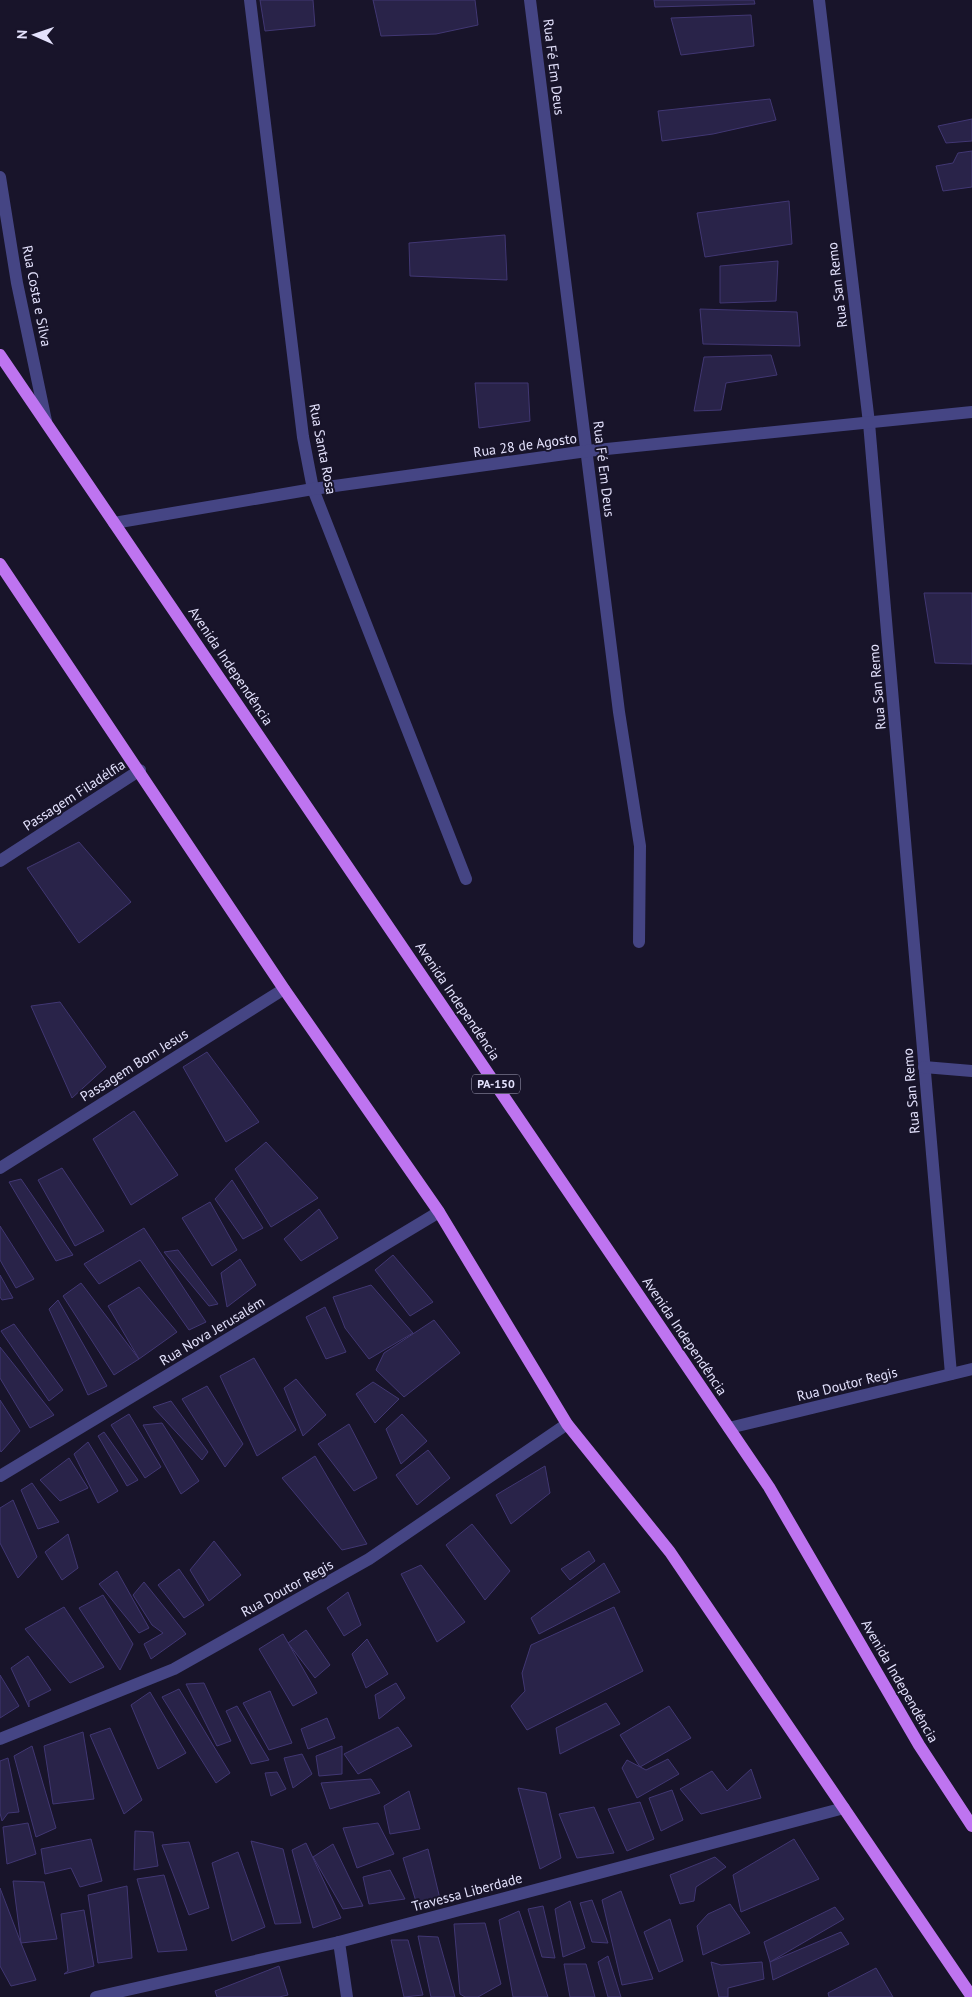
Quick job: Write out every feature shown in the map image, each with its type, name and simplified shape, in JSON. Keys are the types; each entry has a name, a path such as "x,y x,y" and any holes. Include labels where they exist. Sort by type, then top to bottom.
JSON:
{"main road":[{"name":"Avenida Independência","path":"0,355 769,1487 919,1745 972,1826"},
{"path":"0,564 140,770 284,989 439,1212 567,1424 670,1552 972,1996"}],"street":[{"name":"Rua Santa Rosa","path":"250,0 303,437 312,489 466,879"},
{"name":"Rua Fé Em Deus","path":"530,0 619,712 640,846 639,942"},
{"name":"Rua San Remo","path":"819,0 869,423 951,1374"},
{"name":"Rua Costa e Silva","path":"0,177 18,283 46,421"},
{"name":"Rua 28 de Agosto","path":"114,523 312,489 587,452 972,412"},
{"name":"Passagem Filadélfia","path":"0,861 140,770"},
{"name":"Passagem Bom Jesus","path":"0,1168 284,989"},
{"path":"924,1067 972,1071"},
{"name":"Rua Nova Jerusalém","path":"0,1476 439,1212"},
{"name":"Rua Doutor Regis","path":"729,1428 972,1369"},
{"name":"Rua Doutor Regis","path":"0,1738 174,1669 368,1559 567,1424"},
{"name":"Travessa Liberdade","path":"96,1997 338,1942 844,1808"},
{"path":"338,1942 347,1997"}],"building":[{"path":"260,0 313,0 315,26 265,31"},
{"path":"373,0 475,0 478,25 436,34 381,36"},
{"path":"654,0 754,0 755,4 655,7"},
{"path":"751,15 754,46 681,55 671,18"},
{"path":"770,99 776,120 713,134 662,141 658,111"},
{"path":"972,119 972,141 946,143 938,126"},
{"path":"972,151 972,187 943,191 936,166 953,163 958,153"},
{"path":"789,201 792,244 705,257 697,213"},
{"path":"505,235 507,280 410,276 409,243"},
{"path":"778,261 776,301 720,303 720,266"},
{"path":"700,309 797,312 800,346 703,344"},
{"path":"771,355 777,375 726,383 721,410 694,411 704,357"},
{"path":"475,383 528,383 530,421 479,428"},
{"path":"924,593 972,593 972,664 935,663"},
{"path":"79,842 131,902 79,943 27,868"},
{"path":"60,1002 106,1067 72,1098 31,1006"},
{"path":"207,1052 259,1122 226,1142 183,1067"},
{"path":"134,1111 178,1175 131,1205 93,1139"},
{"path":"266,1142 318,1198 271,1227 235,1169"},
{"path":"62,1168 104,1231 75,1246 38,1180"},
{"path":"21,1179 73,1255 56,1261 9,1182"},
{"path":"232,1180 263,1228 243,1239 215,1199"},
{"path":"210,1202 237,1250 212,1266 182,1218"},
{"path":"319,1209 338,1238 301,1261 284,1239"},
{"path":"0,1226 34,1279 16,1288 0,1260"},
{"path":"144,1228 206,1322 189,1330 140,1260 99,1284 84,1264"},
{"path":"178,1250 218,1304 209,1306 164,1252"},
{"path":"393,1255 433,1302 410,1316 375,1270"},
{"path":"240,1259 256,1285 227,1307 221,1273"},
{"path":"0,1275 13,1298 2,1300 0,1297"},
{"path":"81,1283 139,1359 114,1375 63,1296"},
{"path":"371,1285 413,1333 369,1359 345,1328 333,1297"},
{"path":"139,1287 177,1332 139,1359 108,1306"},
{"path":"58,1300 107,1386 88,1395 49,1309"},
{"path":"325,1307 346,1352 326,1359 306,1317"},
{"path":"434,1320 460,1353 404,1397 376,1370 384,1353"},
{"path":"14,1324 63,1390 49,1401 1,1331"},
{"path":"0,1347 54,1415 30,1428 0,1378"},
{"path":"254,1358 296,1430 257,1456 220,1376"},
{"path":"296,1379 326,1415 303,1436 284,1388"},
{"path":"373,1382 399,1399 375,1423 356,1394"},
{"path":"207,1386 243,1444 225,1467 182,1399"},
{"path":"0,1400 20,1431 1,1452 0,1450"},
{"path":"171,1401 208,1452 202,1460 153,1407"},
{"path":"129,1414 161,1467 145,1478 111,1425"},
{"path":"402,1414 427,1441 401,1464 386,1429"},
{"path":"162,1423 199,1481 181,1494 143,1425"},
{"path":"349,1424 377,1478 354,1491 318,1444"},
{"path":"104,1432 138,1480 127,1486 98,1436"},
{"path":"88,1442 118,1491 98,1503 74,1454"},
{"path":"428,1450 450,1478 417,1505 396,1475"},
{"path":"315,1456 367,1544 342,1550 282,1478"},
{"path":"69,1458 88,1488 60,1501 40,1480"},
{"path":"545,1466 550,1493 511,1524 496,1495"},
{"path":"32,1483 59,1522 38,1529 21,1490"},
{"path":"13,1500 37,1557 18,1578 0,1543 0,1508"},
{"path":"472,1524 510,1571 485,1600 446,1545"},
{"path":"68,1534 78,1568 62,1580 45,1552"},
{"path":"214,1541 241,1575 209,1601 190,1570"},
{"path":"589,1551 595,1561 570,1580 561,1569"},
{"path":"604,1563 620,1592 539,1634 531,1618"},
{"path":"421,1565 465,1622 437,1642 401,1574"},
{"path":"179,1569 204,1605 184,1618 158,1585"},
{"path":"117,1571 149,1628 139,1633 99,1584"},
{"path":"144,1582 186,1634 151,1659 144,1644 163,1633 152,1625 133,1595"},
{"path":"348,1592 361,1625 344,1636 327,1608"},
{"path":"103,1595 133,1644 120,1670 79,1608"},
{"path":"64,1607 104,1667 70,1683 25,1629"},
{"path":"614,1607 643,1671 527,1730 511,1706 525,1691 522,1673 531,1645"},
{"path":"306,1630 330,1665 315,1678 288,1643"},
{"path":"283,1634 317,1693 293,1706 259,1649"},
{"path":"367,1639 388,1674 366,1688 352,1654"},
{"path":"28,1656 51,1690 29,1701 29,1707 11,1668"},
{"path":"0,1675 19,1706 0,1718"},
{"path":"204,1683 231,1741 217,1746 186,1684"},
{"path":"396,1683 405,1698 379,1719 375,1695"},
{"path":"179,1689 230,1773 216,1783 162,1697"},
{"path":"270,1691 292,1743 269,1750 243,1703"},
{"path":"150,1692 186,1753 158,1769 131,1705"},
{"path":"606,1703 620,1724 560,1754 556,1728"},
{"path":"237,1706 269,1760 251,1764 226,1711"},
{"path":"669,1706 691,1738 640,1767 620,1735"},
{"path":"327,1718 335,1738 308,1749 301,1729"},
{"path":"398,1727 412,1746 358,1774 344,1754"},
{"path":"110,1728 142,1800 124,1814 90,1735"},
{"path":"83,1732 94,1799 53,1804 44,1746"},
{"path":"32,1746 56,1828 36,1837 14,1756"},
{"path":"342,1746 342,1774 319,1776 316,1756"},
{"path":"302,1754 312,1774 293,1788 284,1758"},
{"path":"8,1758 19,1812 8,1813 2,1821 0,1813 0,1761"},
{"path":"668,1759 679,1774 637,1798 622,1768 627,1760 646,1770"},
{"path":"751,1769 761,1798 701,1814 680,1789 712,1771 727,1791"},
{"path":"277,1772 286,1789 271,1796 265,1773"},
{"path":"371,1779 380,1793 330,1809 321,1783"},
{"path":"518,1788 546,1793 561,1858 540,1869"},
{"path":"672,1790 683,1820 661,1831 649,1798"},
{"path":"409,1791 420,1829 390,1834 384,1806"},
{"path":"640,1802 654,1839 627,1851 608,1809"},
{"path":"594,1807 614,1853 577,1858 559,1814"},
{"path":"28,1823 36,1854 7,1864 3,1827"},
{"path":"378,1823 394,1854 357,1868 343,1828"},
{"path":"135,1831 153,1832 158,1866 134,1870"},
{"path":"91,1839 102,1881 80,1887 71,1868 45,1874 41,1849"},
{"path":"794,1839 819,1879 741,1912 733,1875"},
{"path":"251,1841 283,1849 301,1923 275,1924"},
{"path":"189,1842 209,1908 189,1915 162,1845"},
{"path":"306,1843 341,1918 313,1928 292,1850"},
{"path":"333,1844 363,1906 343,1909 313,1857"},
{"path":"428,1849 441,1903 417,1905 403,1858"},
{"path":"238,1852 265,1927 232,1941 212,1863"},
{"path":"715,1857 726,1867 696,1887 694,1901 680,1904 670,1875"},
{"path":"390,1870 405,1899 369,1904 363,1877"},
{"path":"164,1875 187,1950 158,1952 137,1879"},
{"path":"13,1881 44,1882 57,1939 21,1943"},
{"path":"127,1886 132,1958 98,1963 88,1895"},
{"path":"0,1888 36,1980 11,1986 0,1966"},
{"path":"621,1891 653,1979 622,1985 602,1900"},
{"path":"592,1900 608,1943 592,1942 580,1903"},
{"path":"570,1901 585,1948 563,1957 555,1909"},
{"path":"730,1904 750,1933 703,1955 697,1926 708,1914"},
{"path":"543,1906 555,1958 542,1957 528,1909"},
{"path":"835,1907 844,1919 770,1962 764,1942"},
{"path":"84,1910 94,1966 64,1974 68,1971 61,1914"},
{"path":"519,1911 548,1997 513,1997 499,1920"},
{"path":"670,1919 683,1961 659,1972 644,1932"},
{"path":"485,1923 501,1984 478,1997 465,1997 460,1994 454,1924"},
{"path":"841,1932 849,1944 773,1980 770,1962"},
{"path":"418,1936 438,1937 455,1997 431,1997"},
{"path":"391,1940 408,1940 423,1995 404,1997"},
{"path":"608,1956 621,1997 608,1997 598,1962"},
{"path":"711,1962 721,1965 762,1962 764,1979 728,1988 728,1997 719,1997"},
{"path":"564,1964 586,1964 595,1997 570,1997"},
{"path":"279,1966 288,1995 279,1997 217,1997 215,1991"},
{"path":"876,1968 893,1997 829,1997 828,1993"}]}
